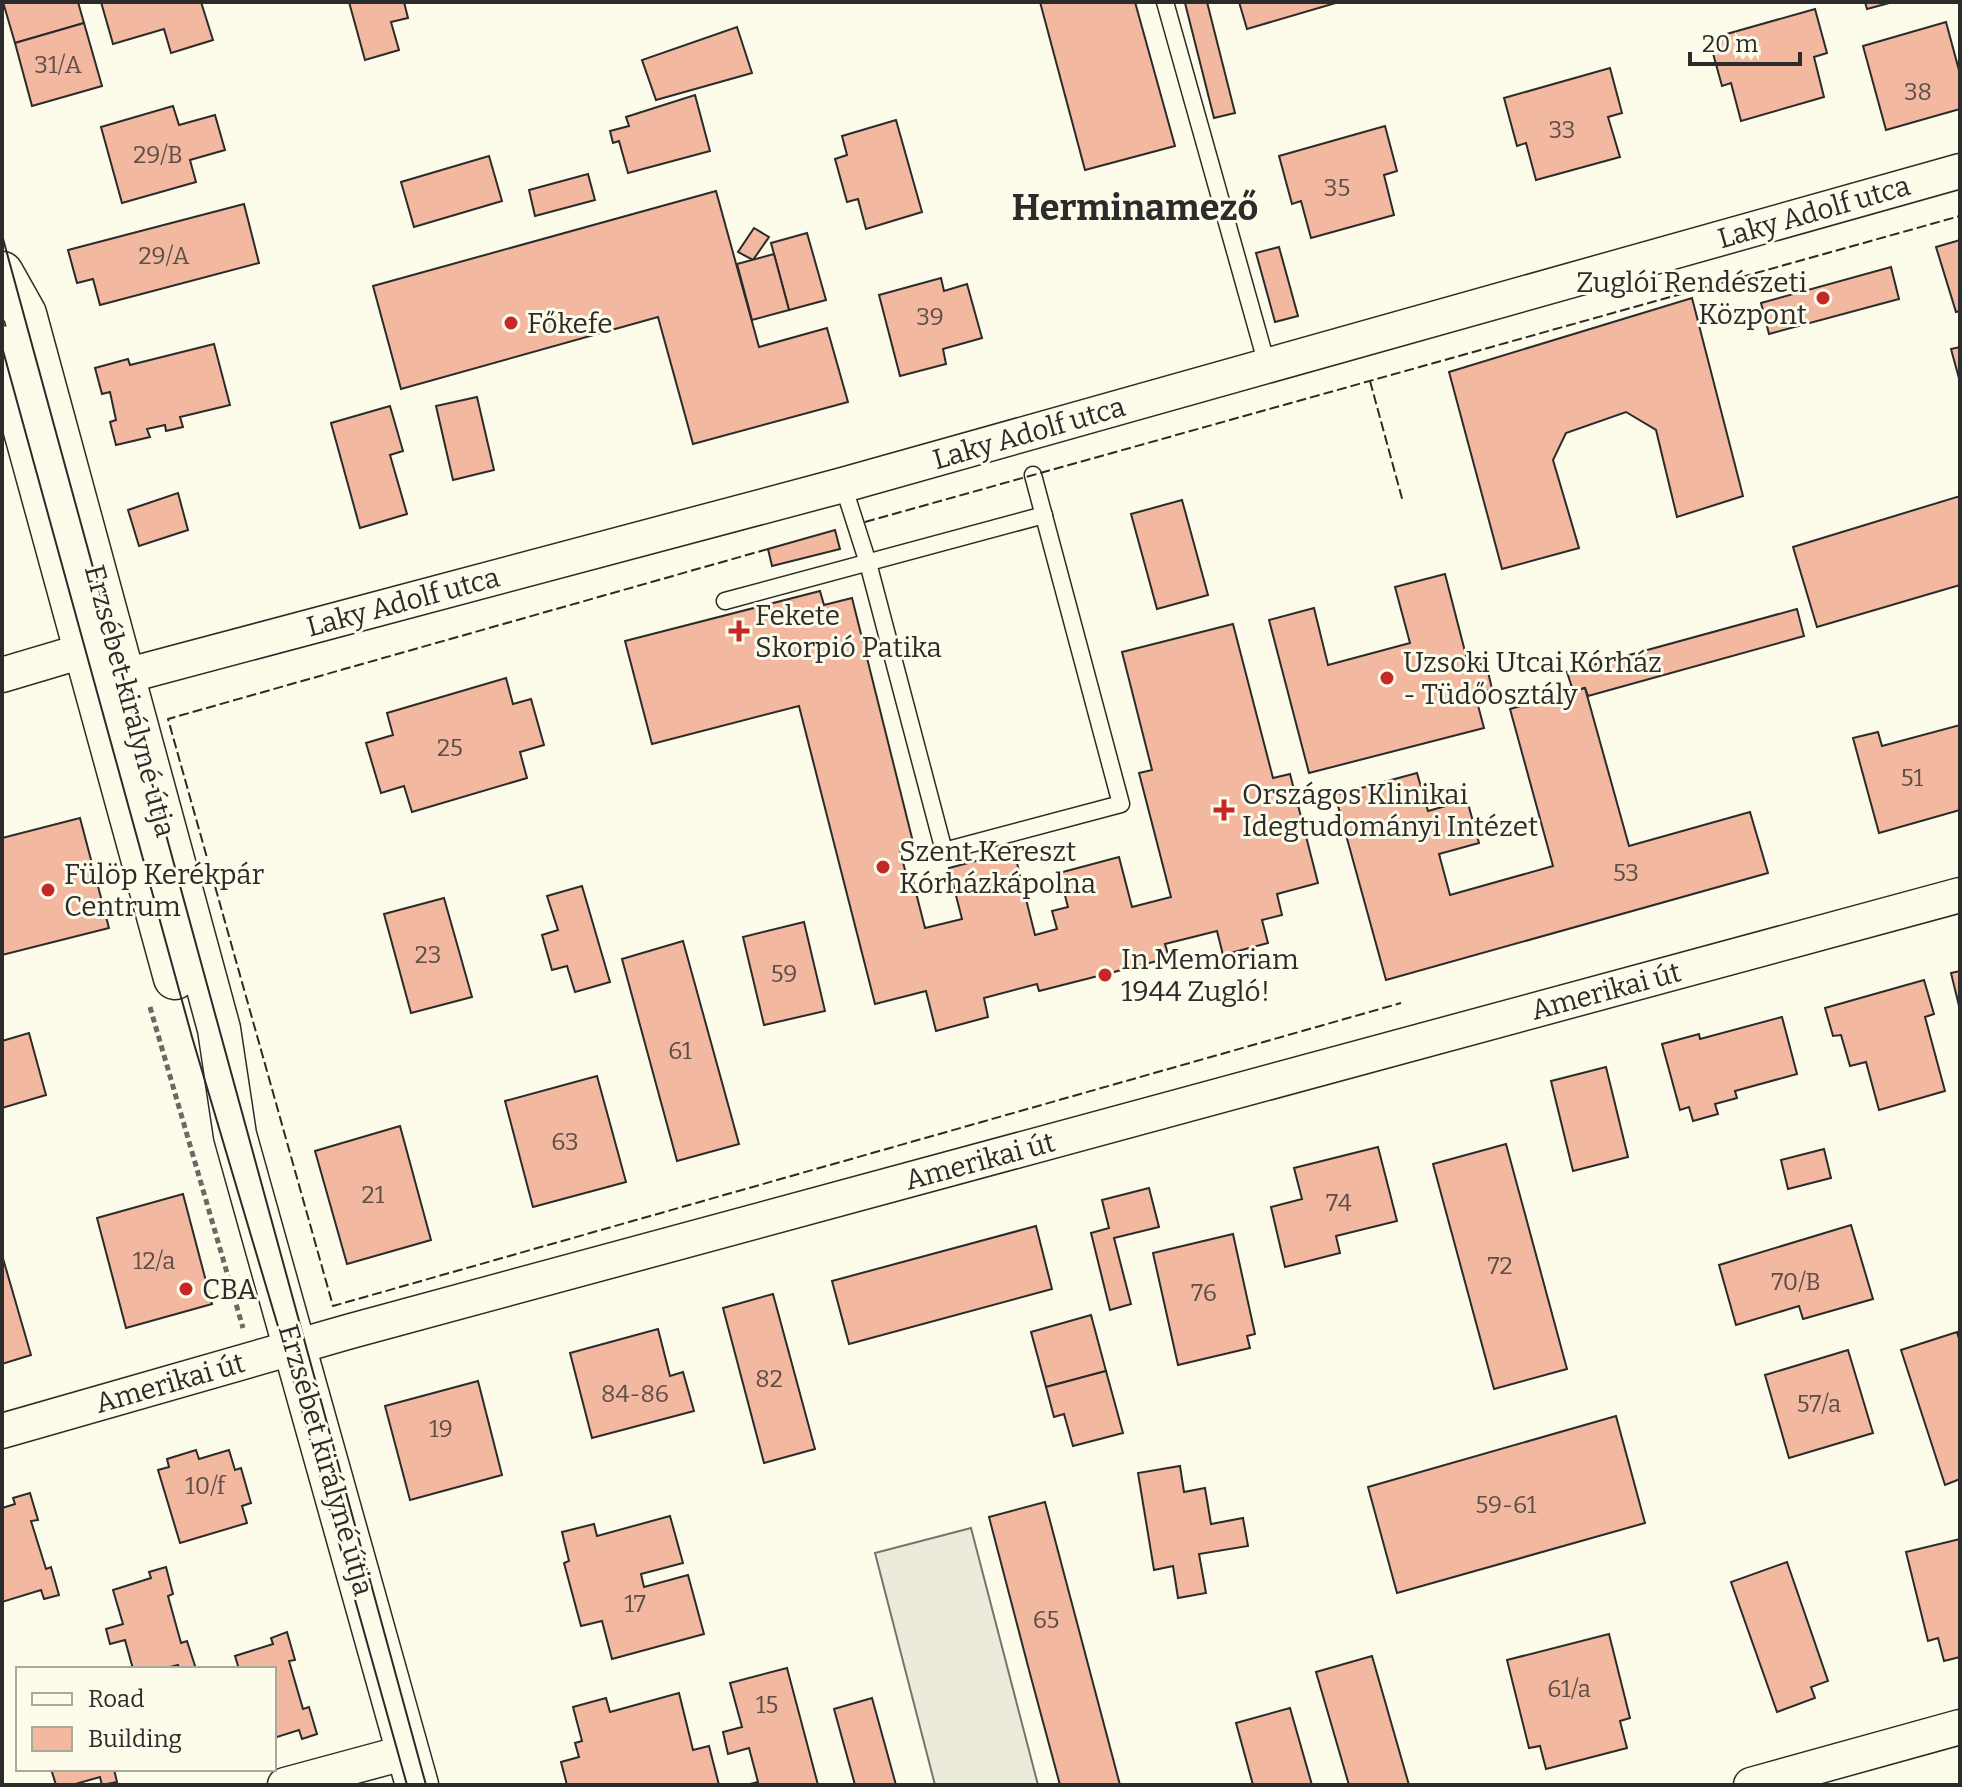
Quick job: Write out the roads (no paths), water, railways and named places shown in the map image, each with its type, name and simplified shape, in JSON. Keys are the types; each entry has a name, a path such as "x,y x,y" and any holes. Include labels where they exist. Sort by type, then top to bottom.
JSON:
{"street":[{"name":"Laky Adolf utca","path":"2,675 101,670 843,485 1960,171"},
{"name":"Erzsébet királyné útja","path":"2,273 25,314 101,670"},
{"name":"Erzsébet királyné útja","path":"2,347 101,670 219,1029 235,1135 412,1769"},
{"name":"Amerikai út","path":"2,1431 294,1348 1960,895"},
{"path":"1751,1785 1960,1727"},
{"path":"285,1785 412,1769"}],"lane":[{"path":"1165,2 1267,365"},
{"path":"843,485 868,563 944,851 1121,804 1033,475"},
{"path":"725,601 1044,515"}],"tram line":[{"path":"2,235 426,1785"},
{"path":"2,347 192,1037 285,1350 407,1785"}],"place":[{"name":"Zuglói Rendészeti Központ","path":"1823,298"},
{"name":"Főkefe","path":"511,323"},
{"name":"Fekete Skorpió Patika","path":"739,631"},
{"name":"Uzsoki Utcai Kórház - Tüdőosztály","path":"1387,678"},
{"name":"Országos Klinikai Idegtudományi Intézet","path":"1224,810"},
{"name":"Szent Kereszt Kórházkápolna","path":"883,867"},
{"name":"Fülöp Kerékpár Centrum","path":"48,890"},
{"name":"In Memoriam 1944 Zugló!","path":"1105,975"},
{"name":"CBA","path":"186,1289"}],"district":[{"name":"Herminamező","path":"1135,208"}]}
